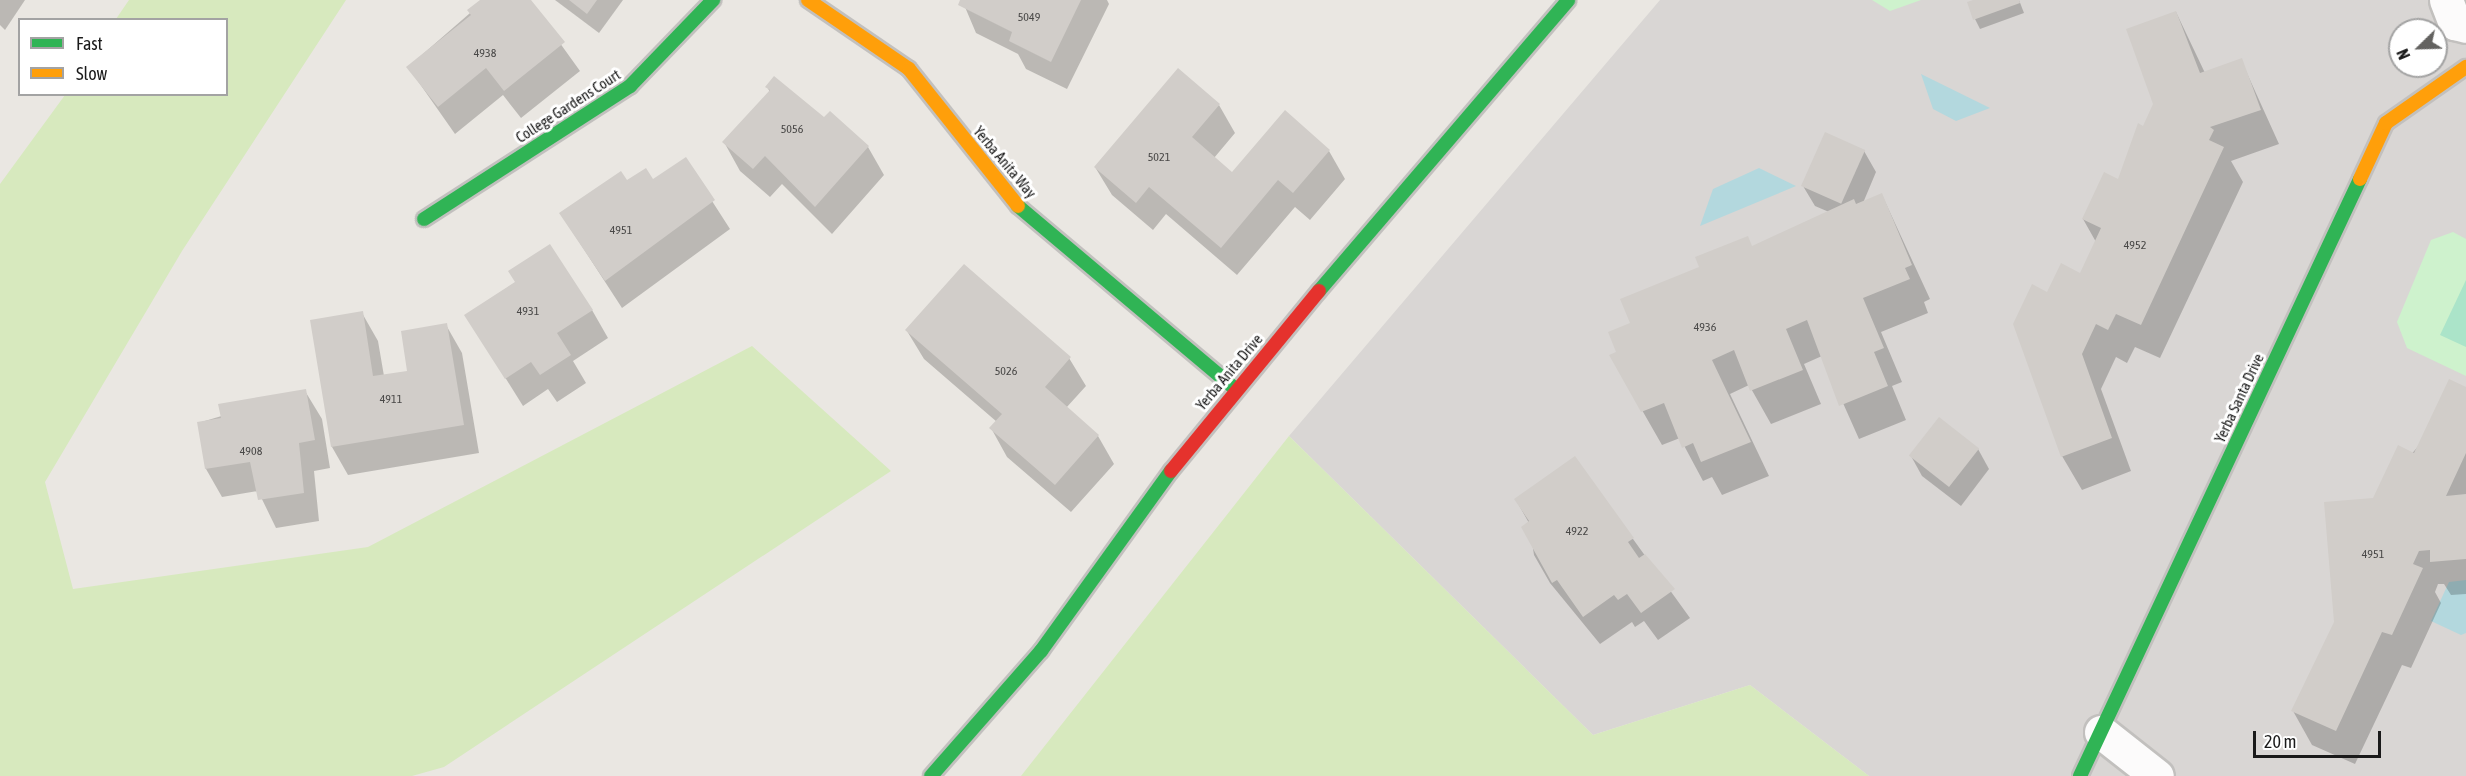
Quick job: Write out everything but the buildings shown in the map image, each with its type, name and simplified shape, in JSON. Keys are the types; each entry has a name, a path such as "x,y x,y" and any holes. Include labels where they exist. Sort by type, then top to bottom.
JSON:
{"street":[{"name":"College Gardens Court","path":"424,219 630,86 713,0"},
{"name":"Yerba Anita Way","path":"808,0 909,69 1017,206 1235,389"},
{"name":"Yerba Anita Drive","path":"931,776 1041,651 1135,516 1235,389 1568,0"},
{"path":"2446,0 2455,23 2466,26"},
{"name":"Yerba Santa Drive","path":"2080,776 2386,123 2466,67"},
{"path":"2101,732 2157,776"}],"shaded area":[{"path":"1660,0 2466,0 2466,776 1869,776 1750,685 1593,735 1289,436"}],"green space":[{"path":"129,0 346,0 182,251 45,482 73,589 368,547 752,346 891,471 444,767 412,776 0,776 0,184 64,96 228,96 228,18 117,18"},
{"path":"1872,0 1921,0 1890,11"},
{"path":"2453,232 2466,239 2466,376 2407,348 2397,322 2431,240"},
{"path":"2466,280 2466,347 2440,335"},
{"path":"1289,436 1593,735 1750,685 1869,776 1021,776"}],"water":[{"path":"1921,74 1990,108 1956,121 1933,109"},
{"path":"1759,168 1796,186 1700,226 1713,189"},
{"path":"2466,580 2466,633 2461,635 2431,621 2449,582"}],"traffic: fast":[{"path":"424,219 630,86 713,0"},
{"path":"1319,291 1568,0"},
{"path":"2080,776 2360,179"},
{"path":"1018,206 1235,389"},
{"path":"931,776 1041,651 1171,471"}],"traffic: slow":[{"path":"808,0 909,69 1018,206"},
{"path":"2360,179 2386,123 2466,67"}],"traffic: jam":[{"path":"1171,471 1319,291"}]}
